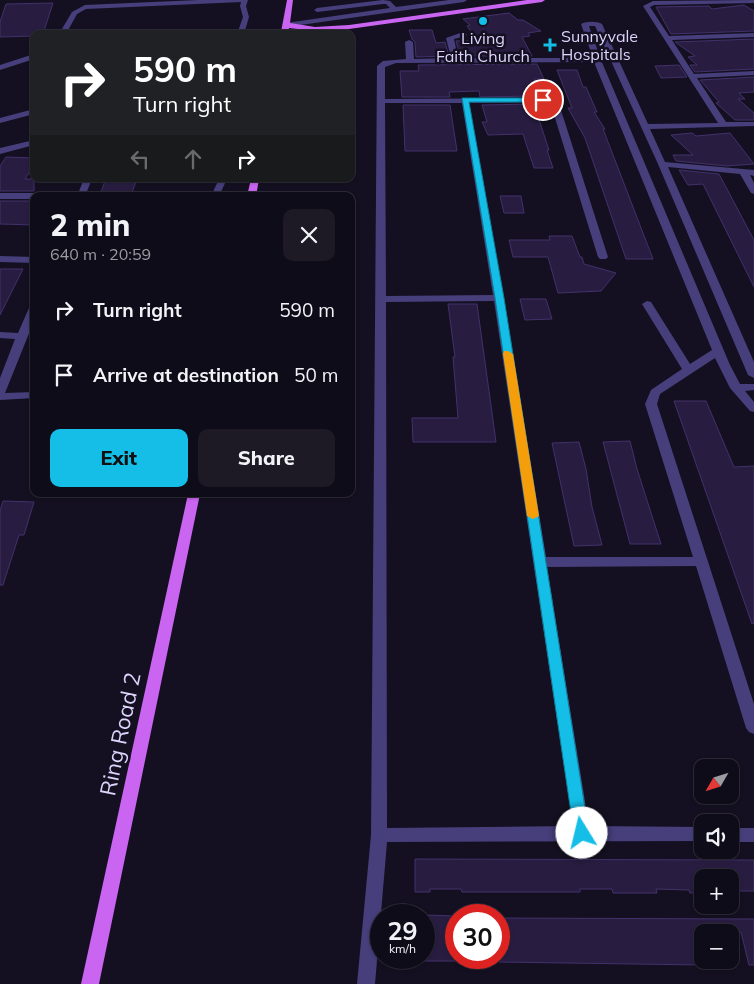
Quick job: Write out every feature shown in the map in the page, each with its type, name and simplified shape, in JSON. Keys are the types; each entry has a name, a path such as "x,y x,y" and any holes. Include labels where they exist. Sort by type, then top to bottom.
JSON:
{"main road":[{"path":"285,30 290,0"},
{"path":"287,24 315,29 349,27 542,0"},
{"path":"337,30 349,27"},
{"name":"Ring Road 2","path":"90,984 193,497"}],"street":[{"path":"64,30 74,13 86,4 245,0 243,6 246,17 241,30"},
{"path":"287,24 442,0"},
{"path":"287,24 464,0"},
{"path":"724,125 669,38 646,6 648,4 754,1"},
{"path":"317,10 345,3 388,2 393,7"},
{"path":"754,376 681,234 598,60 585,24 598,24 646,127 662,164 681,234 718,351 736,388 754,409"},
{"path":"454,61 450,38 463,34"},
{"path":"669,38 754,35"},
{"path":"409,42 410,61"},
{"path":"0,68 30,57"},
{"path":"366,984 379,835 382,66 396,61 598,60"},
{"path":"692,76 754,73"},
{"path":"465,100 499,298 582,833"},
{"path":"381,101 543,100 554,104 603,257"},
{"path":"0,121 30,112"},
{"path":"646,127 754,124"},
{"path":"0,150 30,143"},
{"path":"662,164 754,173"},
{"path":"744,173 754,191"},
{"path":"0,196 30,196"},
{"path":"0,259 30,260"},
{"path":"382,299 499,298"},
{"path":"646,304 688,370"},
{"path":"0,392 30,317"},
{"path":"0,335 22,336"},
{"path":"718,351 655,392 651,404 754,728"},
{"path":"736,388 754,387"},
{"path":"0,397 30,395"},
{"path":"540,562 701,561"},
{"path":"379,835 694,834"},
{"path":"739,835 754,835"}],"building":[{"path":"53,3 44,30 30,30 30,36 0,37 0,22 6,4"},
{"path":"744,5 754,11 754,31 671,34 656,7 709,6 712,9"},
{"path":"509,13 518,20 523,20 541,31 528,33 530,36 522,37 532,56 460,56 456,41 477,40 467,26 470,25 463,19"},
{"path":"409,30 432,30 436,43 445,42 449,56 416,57 415,42"},
{"path":"754,39 754,69 695,72 690,65 697,65 688,57 695,56 675,42"},
{"path":"537,64 544,79 534,79 540,91 530,91 531,96 480,97 479,91 449,92 450,97 402,97 400,71 419,71 418,65"},
{"path":"679,65 687,77 661,78 655,66"},
{"path":"557,70 577,70 583,87 586,87 597,112 594,112 605,129 603,129 653,259 626,259 585,138 568,108 572,108"},
{"path":"754,77 754,92 739,93 745,99 738,99 754,113 754,120 735,120 716,103 719,102 700,80"},
{"path":"534,104 553,168 534,168 523,134 488,135 482,122 487,122 482,105"},
{"path":"403,105 450,105 457,151 405,151"},
{"path":"692,133 696,136 730,133 754,164 727,166 676,161 673,155 693,155 671,135"},
{"path":"6,157 30,158 30,171 25,179 30,179 30,182 34,182 34,191 0,191 0,166"},
{"path":"679,170 719,174 754,240 754,287 703,184 688,185"},
{"path":"105,182 136,182 132,192 101,192"},
{"path":"500,196 521,196 524,213 504,213"},
{"path":"0,201 30,201 30,225 0,224"},
{"path":"549,236 572,236 584,264 616,273 601,291 558,293 548,257 513,257 509,240 550,240"},
{"path":"0,269 23,269 0,315"},
{"path":"520,299 546,299 552,319 525,320"},
{"path":"448,304 477,304 496,442 413,442 412,418 458,418 453,357 455,357"},
{"path":"674,401 706,401 734,467 754,466 754,623 752,624"},
{"path":"630,441 661,544 630,544 603,442"},
{"path":"579,442 602,545 574,546 552,443"},
{"path":"3,501 34,502 24,535 19,535 3,585 0,585 0,511"},
{"path":"415,859 754,860 754,891 739,891 739,869 694,869 694,893 690,893 689,890 656,889 657,893 613,893 612,889 580,889 580,892 462,892 461,889 430,889 430,892 415,892"},
{"path":"435,915 445,916 445,961 435,961"},
{"path":"510,918 754,919 754,965 749,965 741,932 739,932 739,924 694,924 694,965 510,962"}],"slow traffic":[{"path":"508,354 533,516"}],"place":[{"name":"Living Faith Church","path":"483,21"},
{"name":"Sunnyvale Hospitals","path":"550,45"}],"route":[{"path":"543,100 465,100 499,298 582,833"}]}
